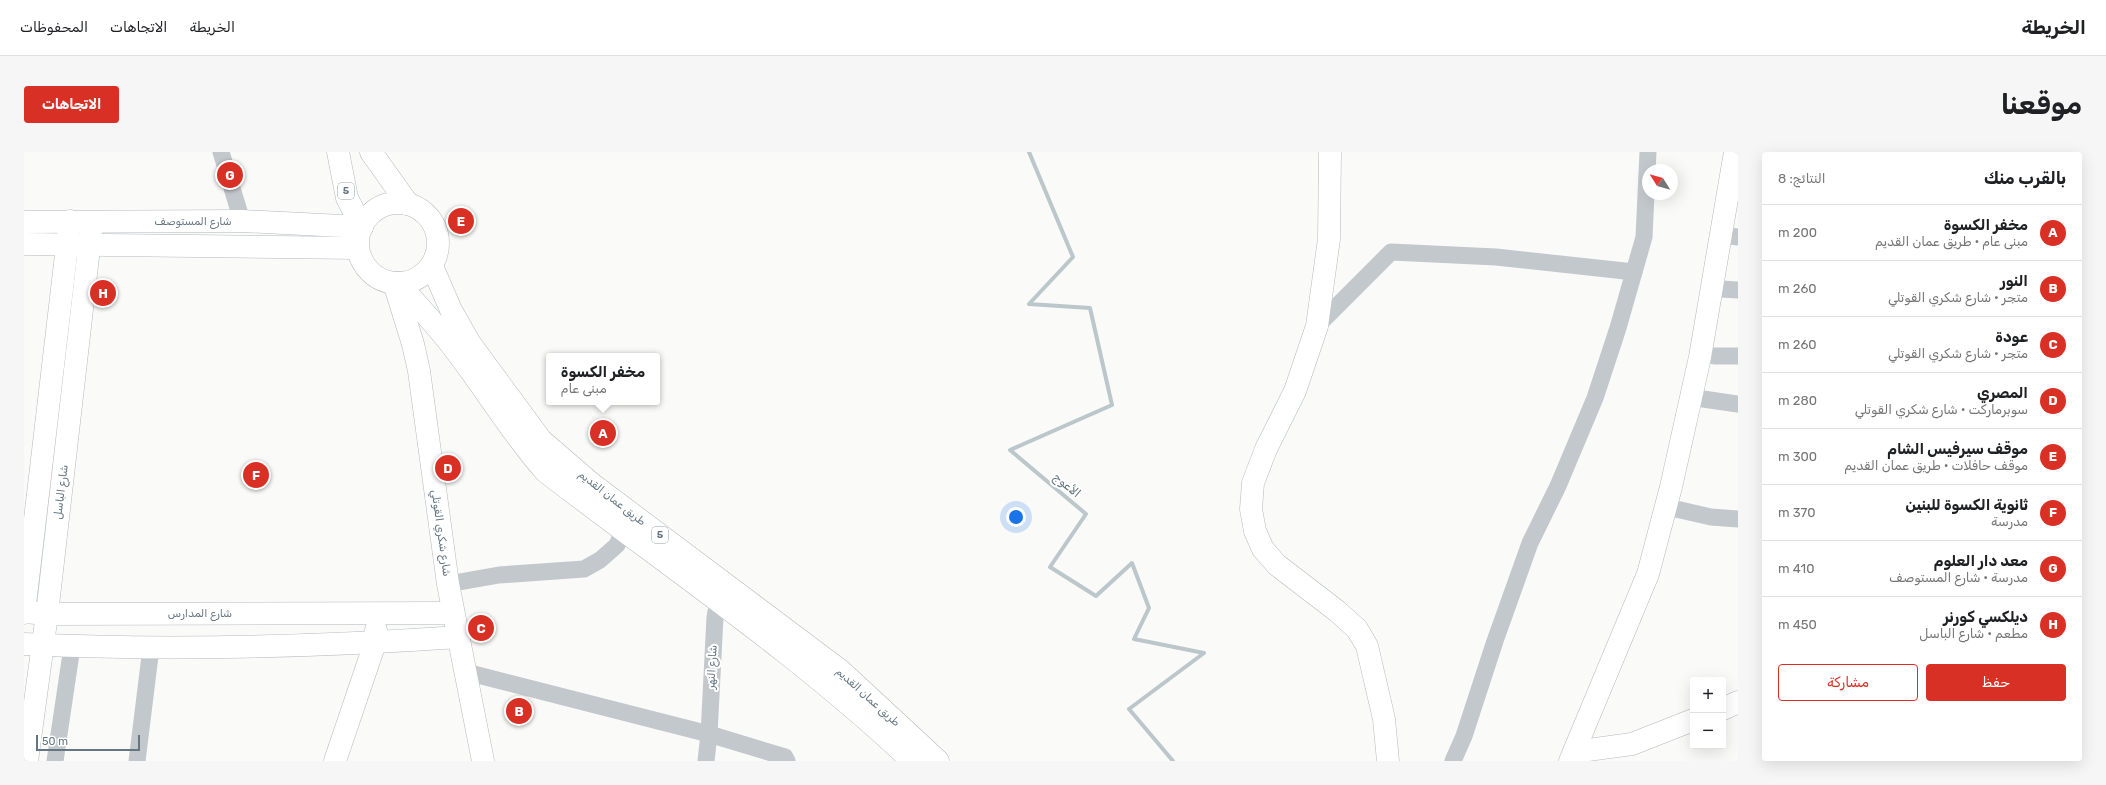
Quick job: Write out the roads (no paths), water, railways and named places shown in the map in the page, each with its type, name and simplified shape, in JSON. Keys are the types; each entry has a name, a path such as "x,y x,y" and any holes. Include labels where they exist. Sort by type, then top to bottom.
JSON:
{"street":[{"path":"221,152 242,221"},
{"name":"5","path":"338,152 347,198 362,227"},
{"path":"1330,152 1329,239 1317,326 1295,391 1266,449 1256,476 1251,509 1255,531 1260,543 1277,565 1337,611 1357,630 1367,646 1384,719 1388,761"},
{"path":"1453,761 1464,736 1494,641 1530,543 1558,486 1595,398 1644,237 1648,152"},
{"path":"1581,756 1648,574 1671,487 1700,357 1735,152"},
{"path":"379,156 408,204"},
{"path":"1581,756 1663,570 1676,509 1729,289 1738,202"},
{"path":"394,203 408,204 420,209 429,217 436,228 438,241 437,254 432,266 422,275 411,281 396,283 381,279 370,272 362,261 358,248 358,237 362,227 370,215 381,207 394,203"},
{"name":"شارع الباسل","path":"24,613 29,518 70,221"},
{"name":"شارع المستوصف","path":"24,222 242,221 362,227"},
{"name":"شارع الباسل","path":"27,761 33,645 47,614 92,222"},
{"path":"24,244 66,243 358,248"},
{"path":"1317,326 1392,252 1496,257 1634,272"},
{"name":"طريق عمان القديم","path":"432,266 451,310 469,342 541,440 592,484 841,671 938,761"},
{"name":"طريق عمان القديم","path":"396,283 458,353 531,456 546,472 718,601 868,719 912,761"},
{"name":"شارع شكري القوتلي","path":"396,283 419,371 448,584 483,761"},
{"path":"1714,356 1738,356"},
{"path":"1703,399 1738,404"},
{"path":"1676,509 1711,517 1738,519"},
{"path":"448,584 499,575 584,569 600,560 617,545 623,531"},
{"name":"شارع النهر","path":"706,761 709,734 715,617 718,601"},
{"name":"شارع المدارس","path":"24,613 454,612"},
{"path":"335,761 375,643 376,613"},
{"path":"33,645 151,648 375,643 459,637"},
{"path":"55,761 72,647"},
{"path":"138,761 151,648"},
{"path":"466,672 709,734 785,757 787,761"},
{"path":"1726,708 1738,702"},
{"path":"1581,756 1632,744 1690,721"}],"waterway":[{"name":"الأعوج","path":"1029,152 1073,257 1029,304 1090,308 1112,405 1010,450 1086,514 1050,567 1096,596 1132,563 1149,608 1134,639 1204,653 1129,709 1173,761"}],"place":[{"name":"معد دار العلوم","path":"230,175"},
{"name":"موقف سيرفيس الشام","path":"461,221"},
{"name":"ديلكسي كورنر","path":"103,293"},
{"name":"مخفر الكسوة","path":"603,433"},
{"name":"المصري","path":"448,468"},
{"name":"ثانوية الكسوة للبنين","path":"256,475"},
{"name":"عودة","path":"481,628"},
{"name":"النور","path":"519,711"}]}
